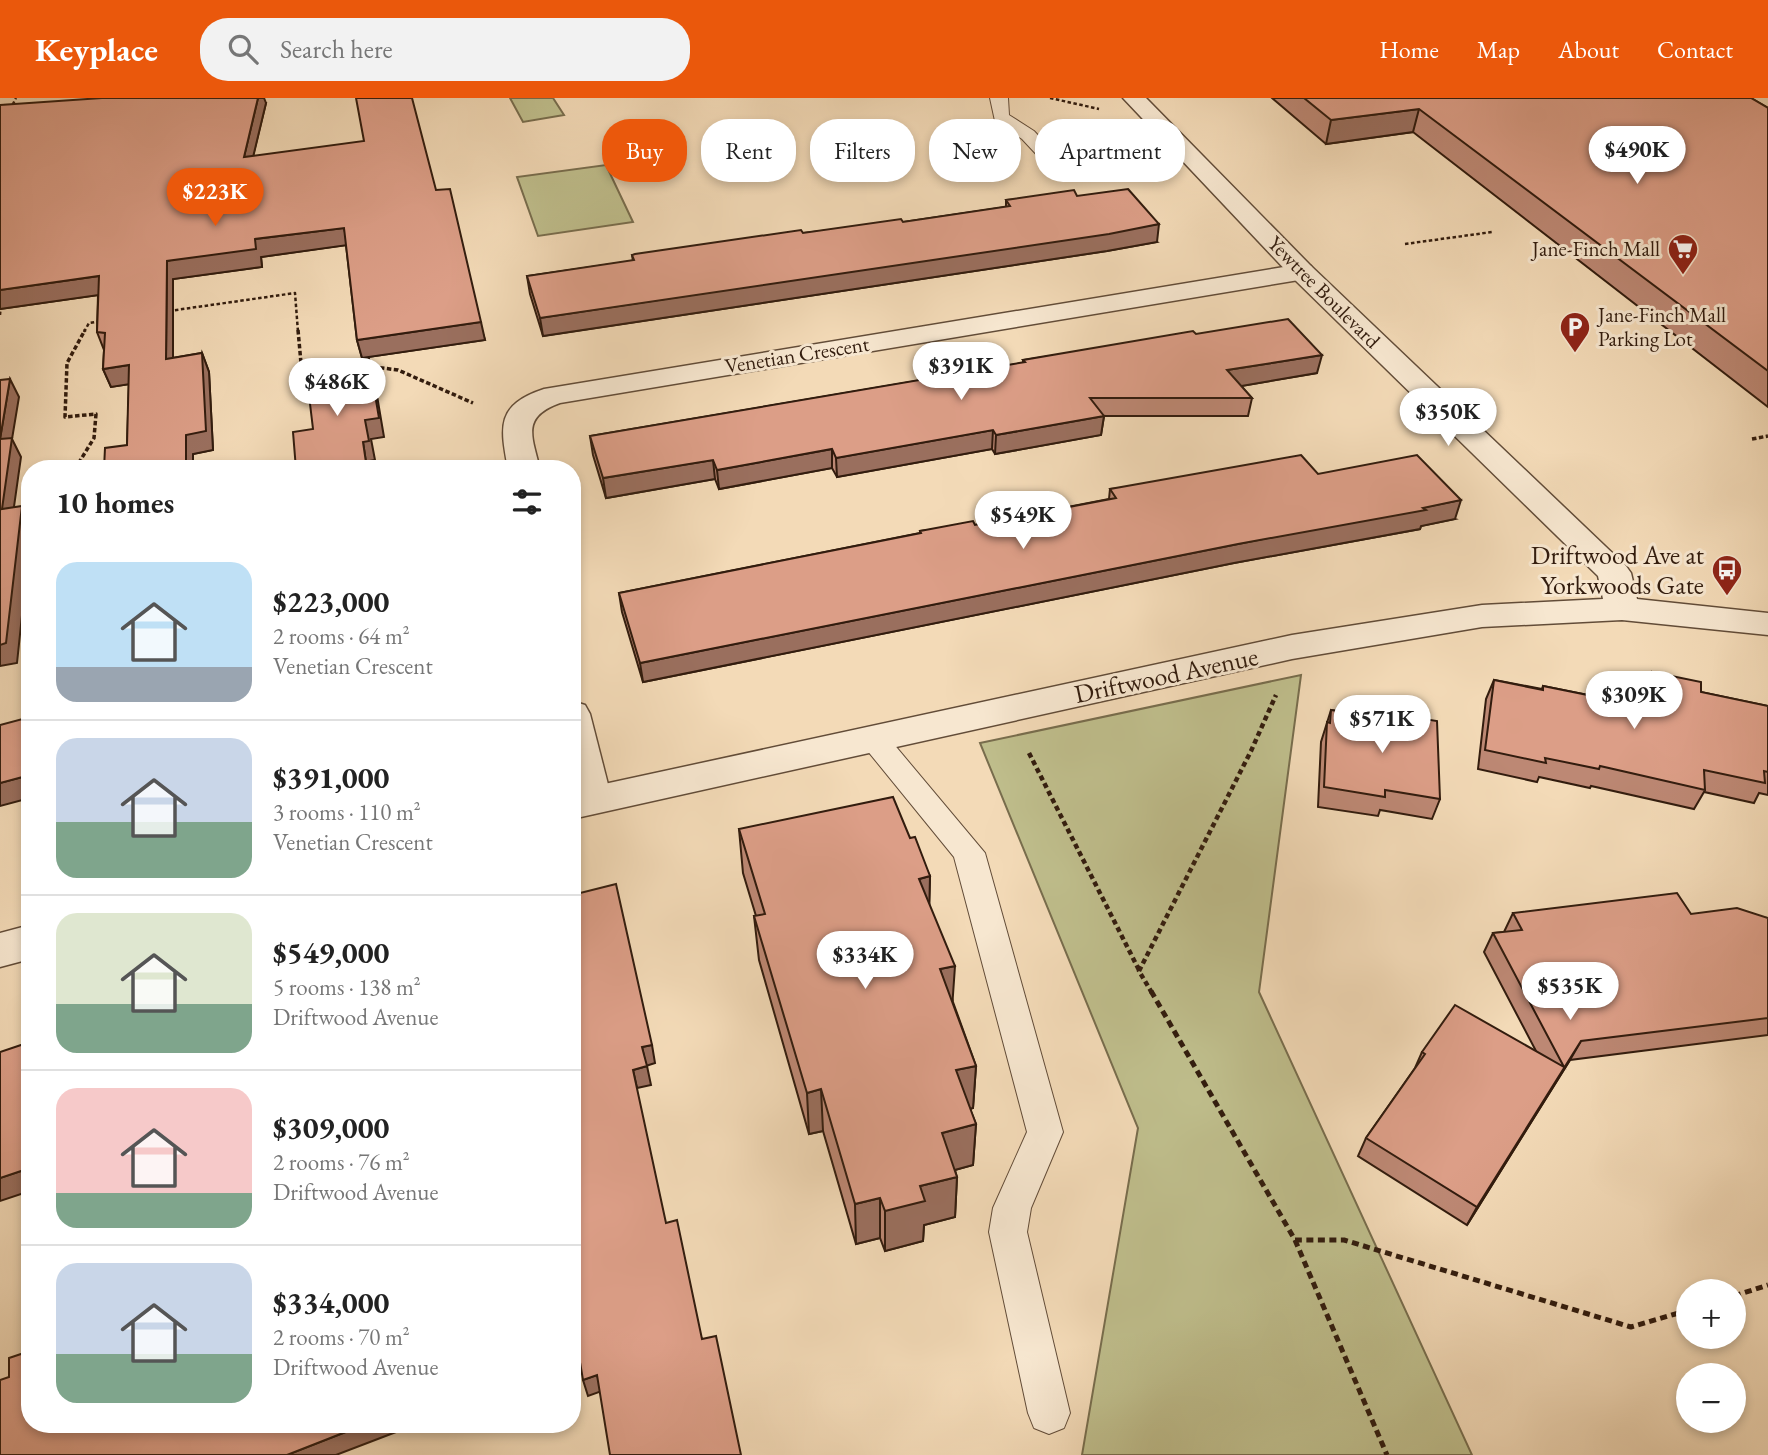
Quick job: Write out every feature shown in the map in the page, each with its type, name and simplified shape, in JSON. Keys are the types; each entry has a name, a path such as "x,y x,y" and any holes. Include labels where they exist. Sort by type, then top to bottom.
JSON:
{"street":[{"name":"Yewtree Boulevard","path":"1134,98 1302,272 1614,573 1622,609"},
{"name":"Venetian Crescent","path":"522,460 516,421 523,409 535,400 554,395 1302,272"},
{"name":"Driftwood Avenue","path":"582,802 1292,647 1482,616 1622,609 1768,624"},
{"path":"0,950 21,944"}],"lane":[{"path":"999,98 1001,117 1035,142"},
{"path":"873,737 969,853 1045,1132 1012,1208 1009,1232 1049,1413"}],"path":[{"path":"6,117 16,98"},
{"path":"1050,98 1099,109"},
{"path":"12,106 24,105"},
{"path":"1405,244 1492,233"},
{"path":"158,313 295,293 302,374 314,372"},
{"path":"0,315 2,303"},
{"path":"81,460 94,438 96,414 65,417 68,363 89,323 103,321"},
{"path":"363,366 398,370 473,403"},
{"path":"1752,439 1768,436"},
{"path":"1139,971 1276,695"},
{"path":"1029,752 1139,971 1295,1240 1387,1455"},
{"path":"1295,1240 1344,1240 1631,1327 1676,1314"},
{"path":"1746,1292 1768,1285"}],"shaded area":[{"path":"510,98 553,98 564,115 523,122"},
{"path":"602,166 602,182 614,182 633,222 538,236 517,177"},
{"path":"1301,675 1259,992 1472,1455 1082,1455 1138,1128 980,743"}],"building":[{"path":"102,98 258,98 244,157 364,141 356,98 412,98 436,190 450,189 481,322 357,340 344,228 255,239 256,249 167,261 166,359 202,353 206,431 186,435 186,460 104,460 105,448 127,445 129,365 103,369 105,333 97,332 99,276 0,290 0,105"},
{"name":"Jane-Finch Mall","path":"1304,98 1751,98 1768,108 1768,371 1419,109 1331,120"},
{"path":"1128,189 1159,224 1109,234 540,318 527,276 634,260 632,255 635,254 801,230 803,233 901,219 903,222 1010,206 1006,200 1074,190 1077,196"},
{"path":"1288,319 1322,355 1227,370 1252,398 1090,398 1104,416 996,435 993,430 836,458 832,449 717,470 713,460 603,478 590,436 1193,331 1196,334"},
{"path":"369,359 379,418 365,420 369,441 363,442 366,460 295,460 293,432 313,429 306,370"},
{"path":"10,379 0,439 0,380"},
{"path":"12,438 2,509 21,506 21,515 6,643 0,645 0,439"},
{"path":"1301,455 1318,474 1417,455 1461,500 1423,508 1426,510 1238,544 640,663 619,593 921,533 920,531 973,521 975,525 1116,498 1110,489"},
{"path":"1652,672 1701,682 1701,692 1768,706 1768,772 1764,771 1765,783 1704,770 1705,790 1600,766 1599,769 1545,758 1546,763 1485,750 1494,680 1543,690 1543,686 1647,707 1647,683 1652,684"},
{"path":"1331,710 1380,718 1380,712 1437,721 1440,799 1385,790 1385,797 1324,787 1327,722 1330,723"},
{"path":"21,719 21,777 0,783 0,725"},
{"path":"893,797 910,838 915,837 930,876 919,879 955,966 940,969 976,1066 956,1070 976,1124 942,1133 957,1177 920,1186 925,1201 885,1211 880,1198 855,1204 821,1089 807,1093 754,916 765,914 739,829"},
{"path":"616,884 652,1045 642,1047 647,1066 633,1070 666,1223 677,1220 702,1339 716,1336 741,1455 610,1455 597,1375 583,1380 581,893"},
{"path":"1677,893 1691,914 1737,908 1768,918 1768,1018 1581,1041 1477,1207 1366,1138 1425,1054 1422,1052 1455,1005 1564,1067 1493,933 1522,930 1513,913"},
{"path":"21,1045 21,1171 0,1178 0,1052"},
{"path":"21,1354 21,1433 343,1433 287,1455 0,1455 0,1380 9,1377 9,1358"}],"place":[{"name":"Jane-Finch Mall","path":"1683,276"},
{"name":"Jane-Finch Mall Parking Lot","path":"1575,354"},
{"name":"Driftwood Ave at Yorkwoods Gate","path":"1727,597"}]}
